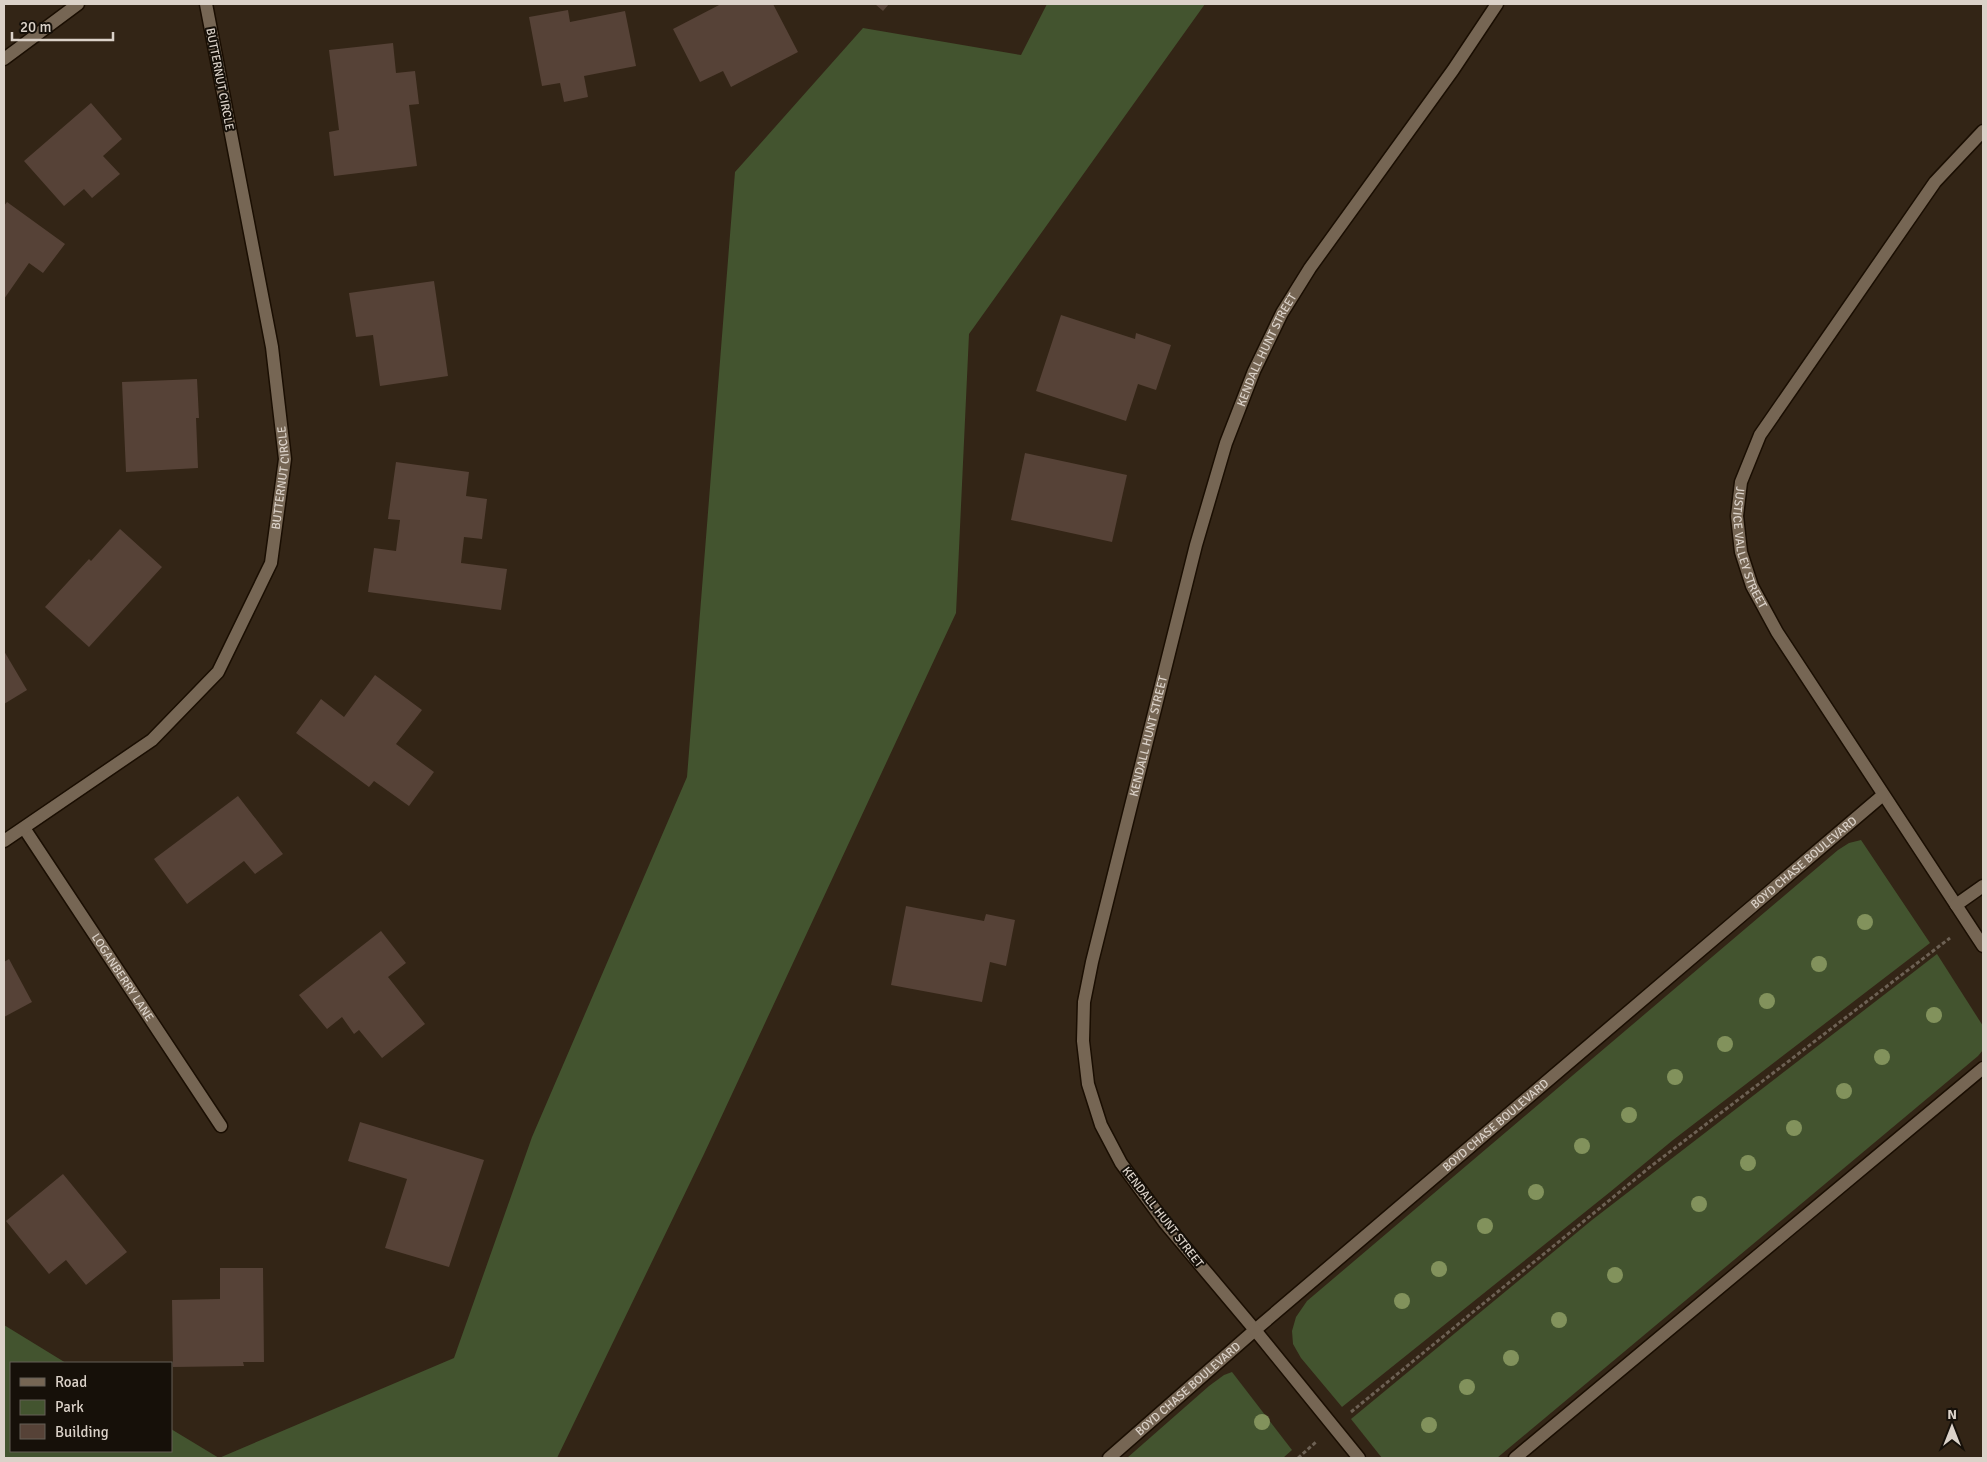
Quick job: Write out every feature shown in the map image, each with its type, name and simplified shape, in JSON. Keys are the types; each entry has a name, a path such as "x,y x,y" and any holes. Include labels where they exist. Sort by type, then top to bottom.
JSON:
{"street":[{"path":"4,59 78,4"},
{"name":"BUTTERNUT CIRCLE","path":"4,841 152,740 218,672 271,563 285,460 283,441 272,347 206,4"},
{"name":"KENDALL HUNT STREET","path":"1360,1458 1165,1222 1121,1163 1101,1125 1088,1084 1083,1041 1084,1002 1092,962 1196,545 1226,443 1254,371 1282,313 1310,268 1453,70 1496,4"},
{"name":"JUSTICE VALLEY STREET","path":"1983,131 1934,182 1760,435 1741,482 1737,516 1741,552 1752,586 1777,632 1983,946"},
{"name":"BOYD CHASE BOULEVARD","path":"1109,1458 1255,1330 1883,795"},
{"name":"LOGANBERRY LANE","path":"24,828 221,1126"},
{"path":"1956,905 1983,886"},
{"path":"1515,1458 1983,1068"}],"path":[{"path":"1298,1458 1334,1426 1650,1167 1970,925"}],"green space":[{"path":"1047,4 1205,4 969,334 956,613 704,1154 557,1458 219,1458 454,1358 532,1137 687,777 735,172 863,28 1021,55"},
{"path":"1861,840 1930,943 1673,1140 1342,1407 1301,1358 1293,1344 1292,1331 1296,1317 1307,1301 1838,850 1849,843"},
{"path":"1937,954 1983,1026 1983,1050 1978,1056 1497,1458 1382,1458 1351,1419 1592,1220"},
{"path":"4,1325 64,1362 10,1362 10,1452 172,1452 172,1430 219,1458 4,1458"},
{"path":"1232,1372 1292,1450 1283,1458 1127,1458 1209,1386 1224,1375"}],"building":[{"path":"721,4 773,4 798,52 731,87 723,71 700,82 673,29"},
{"path":"875,4 889,4 883,11"},
{"path":"568,10 570,22 625,11 636,66 584,76 588,97 564,102 560,83 542,86 529,17"},
{"path":"393,43 396,73 415,71 419,104 409,105 417,166 334,176 329,132 339,130 329,50"},
{"path":"91,103 122,139 103,156 120,174 92,198 84,189 64,206 24,161"},
{"path":"7,202 65,244 43,273 29,263 4,299 4,206"},
{"path":"434,281 448,376 380,386 373,335 356,337 349,293"},
{"path":"1061,315 1135,339 1136,333 1171,345 1156,390 1138,384 1126,421 1036,391"},
{"path":"197,379 199,418 196,418 198,468 126,472 122,382"},
{"path":"1025,453 1127,475 1112,542 1011,520"},
{"path":"396,462 469,472 466,496 487,499 482,539 464,537 461,563 507,569 501,610 368,592 374,548 396,551 400,520 388,519"},
{"path":"120,529 162,567 89,647 45,607 89,559 91,561"},
{"path":"4,651 27,690 4,704"},
{"path":"375,675 422,710 396,744 434,772 409,806 374,781 369,787 296,733 321,699 344,717"},
{"path":"238,796 283,854 255,874 244,861 187,904 154,859"},
{"path":"906,906 984,921 986,914 1015,920 1006,966 990,962 982,1002 891,985"},
{"path":"381,931 406,963 388,977 425,1024 382,1058 359,1030 354,1034 342,1017 327,1029 299,995"},
{"path":"9,959 32,1002 4,1017 4,962"},
{"path":"360,1122 484,1160 449,1267 385,1248 407,1179 348,1161"},
{"path":"63,1174 127,1252 86,1285 66,1260 49,1274 6,1221"},
{"path":"220,1268 263,1268 264,1362 243,1362 244,1366 173,1367 172,1300 220,1299"}]}
